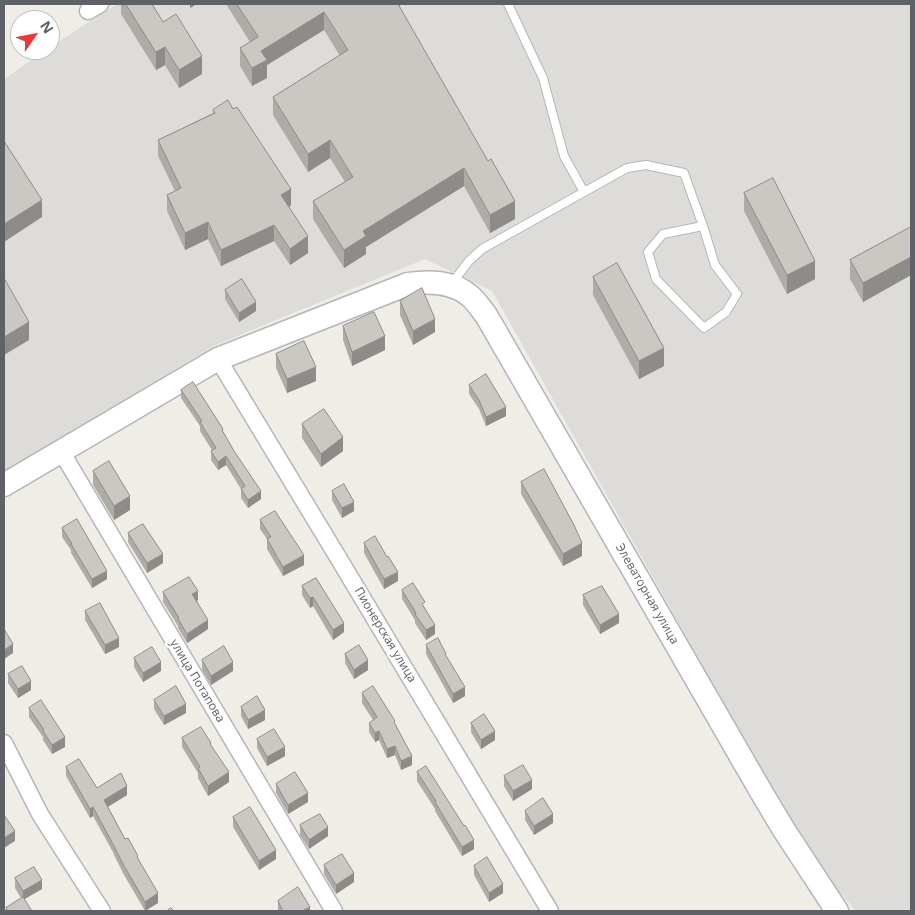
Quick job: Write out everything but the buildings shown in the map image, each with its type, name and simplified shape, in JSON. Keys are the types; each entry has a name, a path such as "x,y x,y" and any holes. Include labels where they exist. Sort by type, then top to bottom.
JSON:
{"main road":[{"path":"4,485 218,359 408,284 427,282 450,285"},
{"name":"Элеваторная улица","path":"450,285 469,296 486,314 763,795 837,911"}],"street":[{"name":"Пионерская улица","path":"218,359 550,911"},
{"name":"улица Потапова","path":"61,451 334,911"},
{"path":"4,743 40,814 102,911"}],"lane":[{"path":"508,4 543,78 564,156 584,192"},
{"path":"450,285 469,261 482,249 627,168 646,165 684,173 703,226 715,265 737,294 726,312 704,328 656,278 648,252 663,234 703,226"}],"shaded area":[{"path":"117,4 911,4 911,911 856,911 813,862 492,291 425,259 218,344 4,472 4,79 32,60 60,60 60,41"}]}
